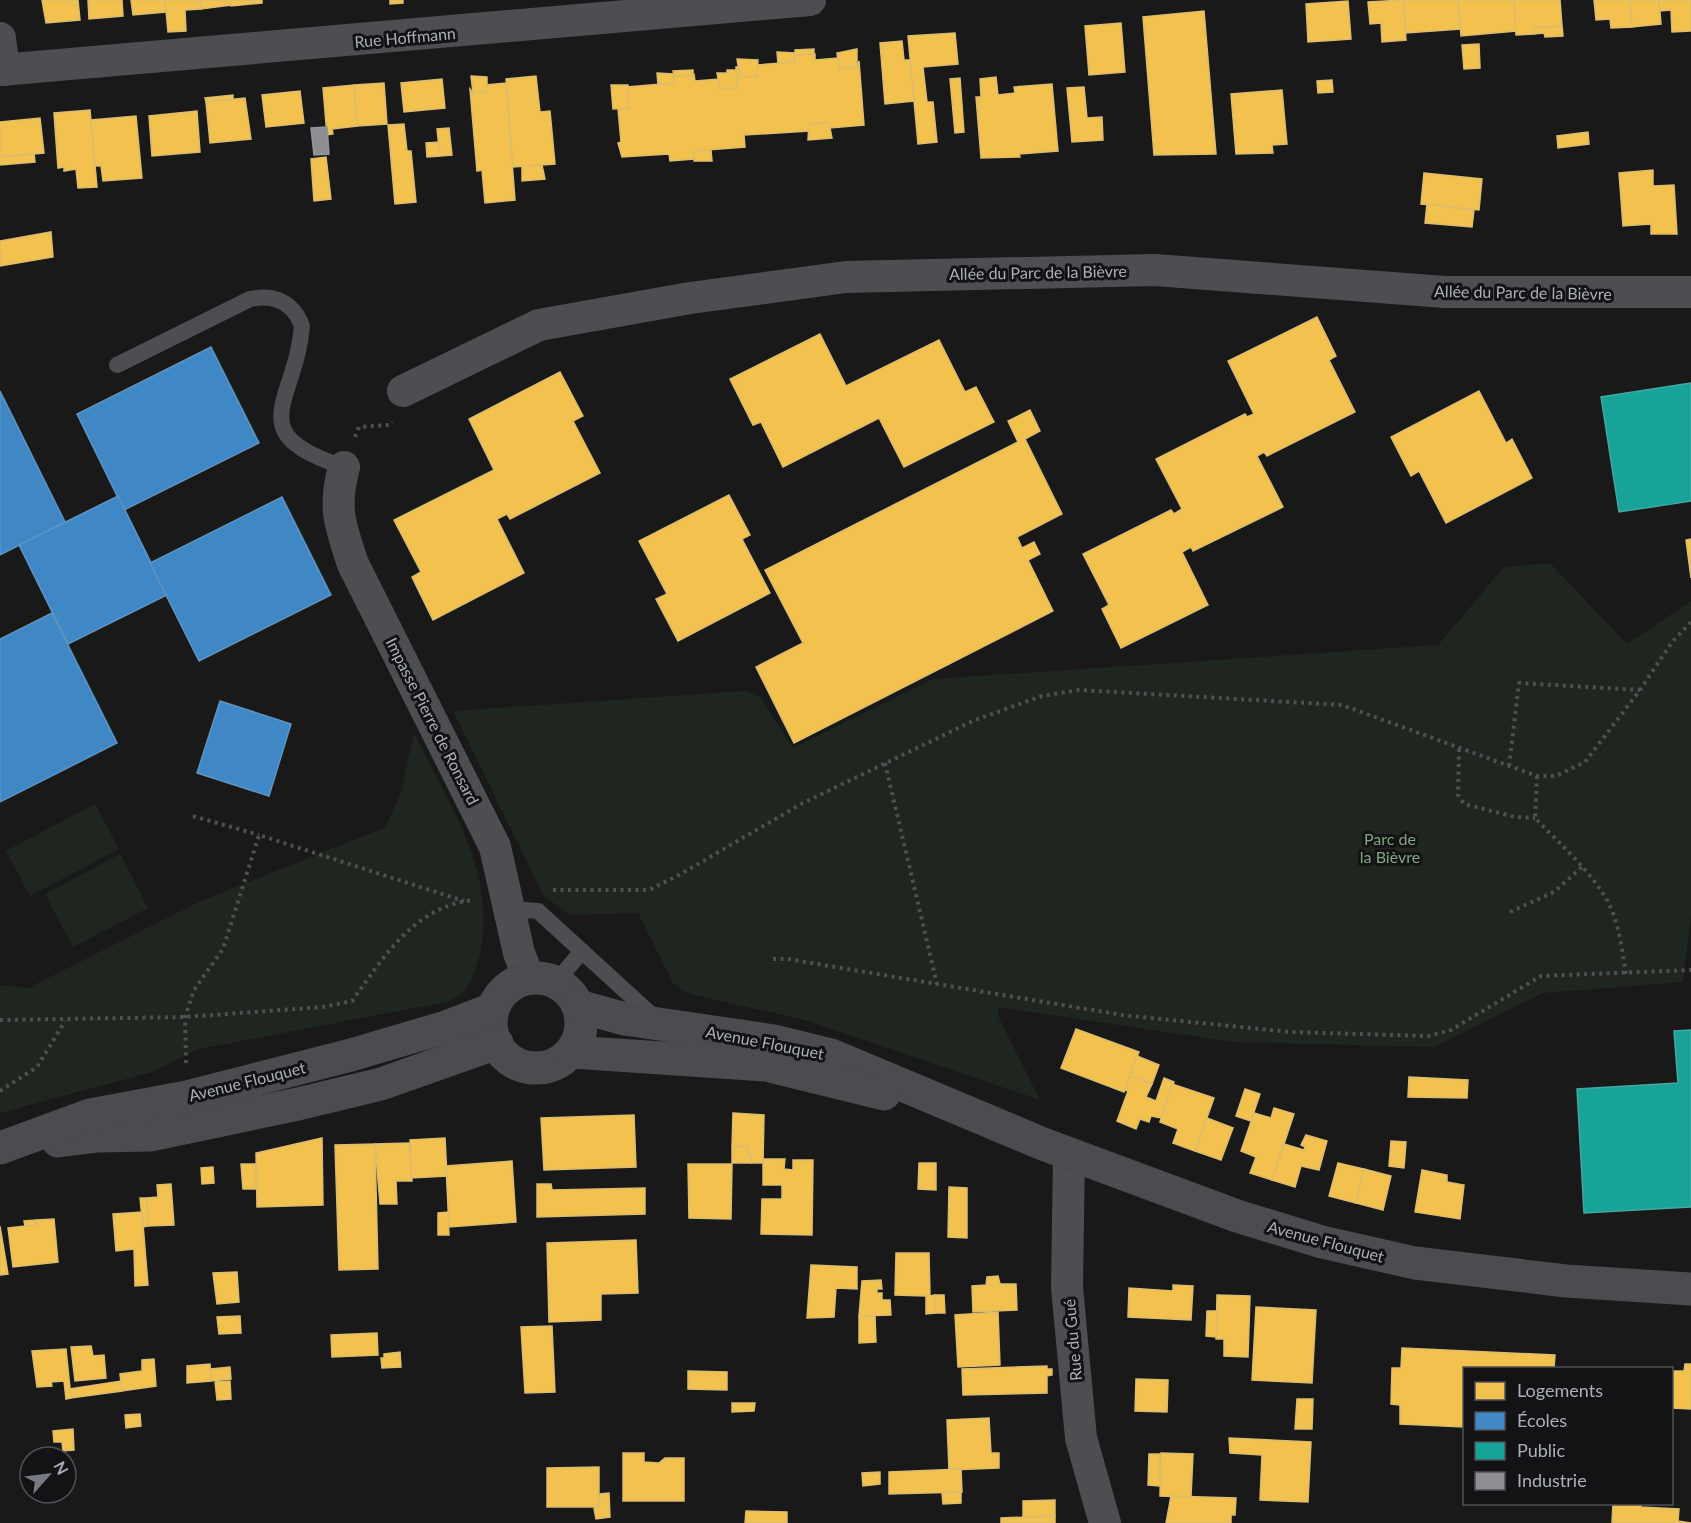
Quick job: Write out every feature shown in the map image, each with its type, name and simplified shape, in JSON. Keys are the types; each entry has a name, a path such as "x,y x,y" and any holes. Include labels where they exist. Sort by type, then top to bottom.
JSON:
{"main road":[{"path":"494,1009 492,1032 504,1054 526,1067 551,1066 572,1052 581,1030 578,1006 573,996 542,980"},
{"name":"Avenue Flouquet","path":"0,1148 90,1115 187,1097 351,1055 446,1027 494,1009 507,989 542,980"},
{"name":"Avenue Flouquet","path":"578,1006 662,1025 774,1041 831,1055 977,1118 1069,1154 1237,1216 1322,1242 1415,1263 1566,1281 1691,1289"},
{"name":"Avenue Flouquet","path":"0,1148 99,1136 150,1135 195,1126 381,1084 497,1043"},
{"name":"Avenue Flouquet","path":"572,1052 766,1065 977,1118"}],"street":[{"name":"Rue Hoffmann","path":"2,70 528,13 810,0"},
{"path":"0,38 2,70"},
{"name":"Allée du Parc de la Bièvre","path":"403,391 538,325 690,298 846,277 1155,270 1445,292 1691,292"},
{"name":"Impasse Pierre de Ronsard","path":"344,467 337,494 341,529 353,564 495,847 519,953 542,980"},
{"name":"Rue du Gué","path":"1069,1154 1067,1287 1081,1438 1105,1523"}],"lane":[{"path":"117,365 250,299 264,296 277,298 294,310 302,326 279,417 290,440 299,448 344,467"},
{"path":"509,903 538,911 662,1025"},
{"path":"542,980 582,951"}],"path":[{"path":"344,467 359,427 390,425 402,404 403,391"},
{"path":"509,903 542,890 649,890 680,875 801,804 975,720 1042,696 1079,690 1342,705 1538,776 1556,776 1585,762 1640,690 1672,642 1691,622"},
{"path":"1509,766 1519,683 1640,690"},
{"path":"1459,749 1458,795 1464,804 1515,817 1535,818 1581,867 1608,903 1620,938 1626,974"},
{"path":"885,763 937,984"},
{"path":"1535,818 1538,776"},
{"path":"0,1020 185,1017 323,1007 352,1001 398,938 421,918 464,901 193,816"},
{"path":"185,1045 185,1017 194,990 224,949 259,835"},
{"path":"1510,912 1554,892 1581,867"},
{"path":"773,959 1122,1015 1290,1032 1428,1036 1451,1030 1541,976 1691,970"},
{"path":"0,1091 37,1067 66,1020"}],"green space":[{"name":"Parc de la Bièvre","path":"1550,563 1627,644 1691,601 1691,916 1683,982 1543,993 1434,1047 1233,1042 998,1007 999,1018 1040,1100 805,1020 694,995 683,991 673,983 638,913 570,915 544,896 453,711 744,691 760,697 793,748 933,679 1438,645 1504,567"},
{"path":"414,733 468,843 483,901 483,931 478,961 471,981 464,991 446,1002 199,1049 152,1072 0,1113 0,985 28,988 203,900 386,827 401,791"},
{"path":"95,804 119,849 30,896 6,851"},
{"path":"120,854 148,908 73,947 45,894"}],"building: Logements":[{"path":"42,0 78,0 80,20 46,23"},
{"path":"88,0 122,0 123,16 89,19"},
{"path":"131,0 165,0 166,12 133,15"},
{"path":"165,0 200,0 201,9 185,10 186,31 168,32"},
{"path":"200,0 230,0 231,5 201,9"},
{"path":"230,0 262,0 262,3 231,6"},
{"path":"390,0 403,0 403,3 390,4"},
{"path":"1403,0 1458,0 1460,29 1406,33"},
{"path":"1403,0 1406,40 1382,42 1381,23 1370,24 1368,2"},
{"path":"1458,0 1514,0 1516,31 1461,36"},
{"path":"1514,0 1560,0 1562,26 1533,28 1534,34 1516,35"},
{"path":"1594,0 1630,0 1632,27 1611,28 1610,19 1596,20"},
{"path":"1630,0 1659,0 1661,24 1632,27"},
{"path":"1659,0 1691,0 1691,31 1672,32 1671,10 1660,11"},
{"path":"1348,1 1351,39 1308,42 1306,4"},
{"path":"1204,11 1216,154 1154,155 1143,17"},
{"path":"1121,23 1125,72 1089,75 1085,26"},
{"path":"1562,26 1563,36 1545,37 1544,33 1534,34 1533,28"},
{"path":"955,33 958,64 923,67 927,102 933,102 937,142 918,144 908,36"},
{"path":"902,41 904,60 910,60 914,101 885,104 880,43"},
{"path":"1479,44 1480,68 1464,69 1462,45"},
{"path":"814,49 814,54 795,55 795,50"},
{"path":"857,49 857,67 839,69 837,53"},
{"path":"777,52 795,53 795,62 778,63"},
{"path":"815,54 815,60 838,58 839,69 857,67 859,61 864,125 830,128 829,123 809,124 809,131 744,135 745,147 694,151 694,159 670,161 669,154 622,157 618,143 621,142 618,109 629,108 627,87 674,83 673,76 694,74 695,81 719,79 720,89 737,88 736,67 739,67 740,77 757,76 757,65 795,62 794,55"},
{"path":"737,59 758,60 757,76 740,77"},
{"path":"693,70 693,75 674,76 673,71"},
{"path":"727,70 736,70 737,88 720,89 717,73 727,73"},
{"path":"657,73 673,74 674,83 658,84"},
{"path":"471,76 487,77 487,92 473,93"},
{"path":"536,76 540,112 550,111 555,164 513,167 506,79"},
{"path":"996,77 998,95 1015,93 1014,87 1052,84 1058,151 1019,154 1020,157 981,158 976,97 981,97 980,79"},
{"path":"960,78 964,132 955,133 950,79"},
{"path":"442,79 445,108 404,112 401,83"},
{"path":"1332,80 1333,92 1318,93 1317,81"},
{"path":"384,83 387,124 357,126 354,85"},
{"path":"506,83 515,200 485,203 482,170 477,171 470,89 473,93 487,92 486,85"},
{"path":"354,85 357,126 332,129 333,134 327,135 323,88"},
{"path":"611,85 628,85 629,108 613,109"},
{"path":"1084,87 1087,118 1102,117 1103,140 1072,142 1067,88"},
{"path":"1282,90 1287,144 1272,145 1273,153 1236,154 1231,94"},
{"path":"300,91 304,123 266,127 262,95"},
{"path":"233,95 233,99 206,102 205,98"},
{"path":"245,98 251,139 210,143 206,102"},
{"path":"90,110 97,187 78,188 76,169 64,171 64,167 58,168 54,113"},
{"path":"197,111 200,152 152,156 149,116"},
{"path":"136,116 142,178 103,181 101,166 95,166 91,120"},
{"path":"40,118 44,153 0,157 0,122"},
{"path":"829,123 832,138 808,140 809,124"},
{"path":"404,124 407,151 411,151 416,202 395,204 388,125"},
{"path":"449,128 452,155 440,156 437,129"},
{"path":"1588,132 1589,144 1558,148 1557,136"},
{"path":"439,142 440,156 427,157 426,143"},
{"path":"711,150 712,161 694,161 694,151"},
{"path":"34,154 35,162 0,165 0,157"},
{"path":"326,157 331,199 314,201 311,159"},
{"path":"542,165 545,179 522,181 522,166"},
{"path":"1653,170 1653,186 1674,185 1677,234 1651,234 1651,224 1623,226 1619,173"},
{"path":"1424,173 1482,179 1479,210 1421,204"},
{"path":"1427,204 1474,210 1472,227 1425,223"},
{"path":"51,232 53,257 0,266 0,241"},
{"path":"1317,317 1336,356 1329,360 1355,412 1267,456 1264,452 1257,456 1283,507 1193,551 1191,547 1182,552 1208,605 1121,648 1102,609 1109,605 1083,554 1171,510 1174,514 1182,509 1156,459 1245,414 1247,417 1254,414 1228,361"},
{"path":"820,334 846,386 939,340 965,392 976,387 994,422 904,467 879,418 783,467 761,422 753,425 730,379"},
{"path":"560,372 583,416 573,421 600,473 510,519 507,514 497,519 524,573 433,620 412,577 421,572 394,520 494,470 469,419"},
{"path":"1479,391 1506,443 1512,439 1532,478 1446,523 1419,471 1411,476 1391,437"},
{"path":"1030,410 1040,431 1025,439 1062,514 1017,537 1022,548 1034,542 1040,554 1028,560 1053,611 794,743 756,667 803,643 765,570 1018,442 1008,421"},
{"path":"729,495 750,535 742,539 770,593 678,641 656,599 667,594 639,541"},
{"path":"1691,539 1691,578 1686,540"},
{"path":"1076,1029 1139,1052 1124,1092 1061,1068"},
{"path":"1137,1056 1159,1065 1152,1084 1130,1076"},
{"path":"1130,1076 1152,1084 1146,1097 1156,1101 1164,1078 1174,1082 1161,1118 1151,1116 1149,1122 1140,1119 1136,1129 1117,1121 1128,1091 1125,1090"},
{"path":"1409,1077 1468,1080 1467,1098 1408,1097"},
{"path":"1172,1084 1214,1098 1195,1151 1173,1143 1178,1129 1160,1122"},
{"path":"1245,1089 1260,1094 1251,1121 1236,1116"},
{"path":"1274,1108 1294,1114 1272,1180 1250,1173 1256,1157 1241,1151 1254,1113 1271,1118"},
{"path":"733,1113 764,1115 763,1163 751,1163 747,1147 732,1146"},
{"path":"634,1115 636,1167 544,1170 541,1118"},
{"path":"1207,1118 1233,1128 1221,1160 1195,1151"},
{"path":"1306,1135 1327,1141 1319,1170 1301,1166 1295,1187 1272,1180 1284,1144 1304,1150 1305,1147 1301,1145"},
{"path":"322,1138 323,1205 257,1207 256,1153"},
{"path":"445,1138 447,1176 411,1178 410,1140"},
{"path":"1391,1141 1406,1142 1404,1168 1389,1166"},
{"path":"409,1143 412,1181 396,1181 397,1204 380,1204 375,1144"},
{"path":"375,1144 378,1269 339,1270 335,1145"},
{"path":"732,1146 747,1147 751,1163 732,1163"},
{"path":"763,1159 785,1159 784,1169 793,1170 793,1160 813,1160 812,1235 761,1234 762,1199 782,1199 782,1185 763,1185"},
{"path":"512,1161 516,1222 449,1227 446,1166"},
{"path":"919,1163 936,1163 936,1190 918,1189"},
{"path":"1338,1163 1364,1169 1356,1203 1329,1196"},
{"path":"241,1164 256,1164 256,1189 243,1189"},
{"path":"688,1164 732,1164 731,1219 689,1218"},
{"path":"213,1167 214,1183 202,1184 201,1168"},
{"path":"1364,1169 1391,1176 1383,1210 1356,1203"},
{"path":"1422,1170 1447,1175 1447,1182 1464,1185 1460,1219 1415,1212"},
{"path":"171,1184 174,1225 148,1226 147,1198 158,1197 157,1185"},
{"path":"537,1184 551,1184 552,1190 645,1188 645,1214 537,1217"},
{"path":"949,1187 967,1188 967,1238 948,1237"},
{"path":"140,1198 147,1198 148,1226 143,1227"},
{"path":"142,1212 148,1285 135,1286 134,1249 116,1251 113,1214"},
{"path":"448,1212 449,1235 438,1235 438,1213"},
{"path":"54,1219 58,1262 13,1267 8,1228 36,1225 36,1220"},
{"path":"36,1220 36,1225 25,1226 24,1221"},
{"path":"0,1226 8,1274 0,1275"},
{"path":"636,1240 638,1293 601,1294 601,1320 549,1322 547,1243"},
{"path":"896,1253 929,1253 930,1296 935,1295 935,1313 926,1314 926,1296 895,1295"},
{"path":"811,1265 857,1267 857,1289 836,1288 834,1317 807,1318"},
{"path":"237,1272 239,1302 217,1304 213,1273"},
{"path":"998,1276 1000,1284 1016,1284 1017,1310 973,1312 972,1286 986,1285 987,1277"},
{"path":"881,1280 882,1289 877,1289 877,1293 882,1293 882,1300 890,1300 891,1315 859,1316 862,1281"},
{"path":"1173,1285 1193,1286 1191,1320 1128,1317 1129,1288 1173,1291"},
{"path":"935,1295 944,1295 945,1313 935,1313"},
{"path":"1217,1295 1250,1296 1248,1357 1224,1356 1224,1339 1216,1339"},
{"path":"1256,1307 1316,1310 1312,1383 1252,1380"},
{"path":"1207,1311 1217,1311 1216,1337 1206,1336"},
{"path":"998,1312 1000,1365 958,1367 955,1315"},
{"path":"240,1316 241,1333 219,1334 217,1317"},
{"path":"859,1316 875,1316 876,1342 859,1343"},
{"path":"552,1326 555,1392 525,1393 521,1327"},
{"path":"377,1333 378,1355 332,1357 331,1335"},
{"path":"91,1346 93,1356 104,1355 106,1378 75,1381 71,1347"},
{"path":"1402,1348 1555,1355 1554,1367 1463,1367 1463,1427 1400,1424 1400,1405 1391,1404 1392,1368 1401,1368"},
{"path":"66,1349 71,1398 66,1399 64,1381 51,1382 52,1386 37,1387 32,1351"},
{"path":"400,1352 401,1367 382,1368 381,1358 384,1358 384,1354"},
{"path":"154,1359 156,1386 122,1391 120,1374 142,1371 142,1360"},
{"path":"210,1364 211,1381 187,1383 187,1366"},
{"path":"1685,1364 1691,1364 1691,1409 1673,1408 1673,1371 1684,1371"},
{"path":"1047,1366 1047,1369 1052,1369 1052,1375 1047,1376 1047,1393 963,1395 962,1369"},
{"path":"230,1367 231,1379 211,1381 211,1369"},
{"path":"688,1371 727,1372 727,1390 688,1389"},
{"path":"1136,1379 1168,1380 1167,1412 1135,1411"},
{"path":"121,1381 122,1391 71,1398 70,1389"},
{"path":"230,1381 231,1399 217,1400 215,1382"},
{"path":"1297,1399 1313,1399 1312,1429 1295,1429"},
{"path":"732,1403 755,1403 754,1411 732,1412"},
{"path":"140,1414 141,1426 126,1428 125,1415"},
{"path":"989,1418 991,1453 999,1453 999,1468 949,1470 947,1420"},
{"path":"73,1429 74,1445 54,1442 53,1431"},
{"path":"1229,1438 1311,1442 1308,1502 1260,1500 1262,1455 1230,1453"},
{"path":"623,1453 644,1453 644,1462 659,1463 665,1458 684,1458 684,1501 623,1501"},
{"path":"1161,1453 1193,1454 1191,1497 1160,1496"},
{"path":"1149,1454 1160,1454 1160,1486 1148,1485"},
{"path":"599,1467 599,1507 547,1507 547,1468"},
{"path":"961,1469 962,1492 889,1494 889,1472"},
{"path":"880,1472 880,1484 863,1486 862,1473"},
{"path":"961,1492 961,1503 943,1504 942,1493"},
{"path":"609,1493 610,1517 596,1519 594,1508 599,1507 600,1494"},
{"path":"1171,1496 1236,1498 1235,1515 1231,1515 1231,1523 1166,1523"},
{"path":"1055,1500 1055,1516 1023,1517 1023,1501"},
{"path":"1613,1505 1641,1505 1641,1507 1679,1509 1678,1521 1691,1523 1612,1523"},
{"path":"746,1511 787,1512 787,1523 745,1523"},
{"path":"1055,1516 1055,1523 1001,1523 1001,1518"}],"building: Écoles":[{"path":"211,347 259,443 124,510 77,414"},
{"path":"0,391 65,522 0,555"},
{"path":"118,496 167,595 68,644 19,545"},
{"path":"282,497 331,595 199,661 150,563"},
{"path":"52,613 117,743 0,802 0,639"},
{"path":"220,701 291,724 269,796 197,773"}],"building: Public":[{"path":"1691,383 1691,501 1619,512 1601,397"},
{"path":"1691,1030 1691,1207 1584,1213 1577,1089 1678,1083 1674,1031"}],"building: Industrie":[{"path":"327,127 329,154 314,155 311,128"}]}
